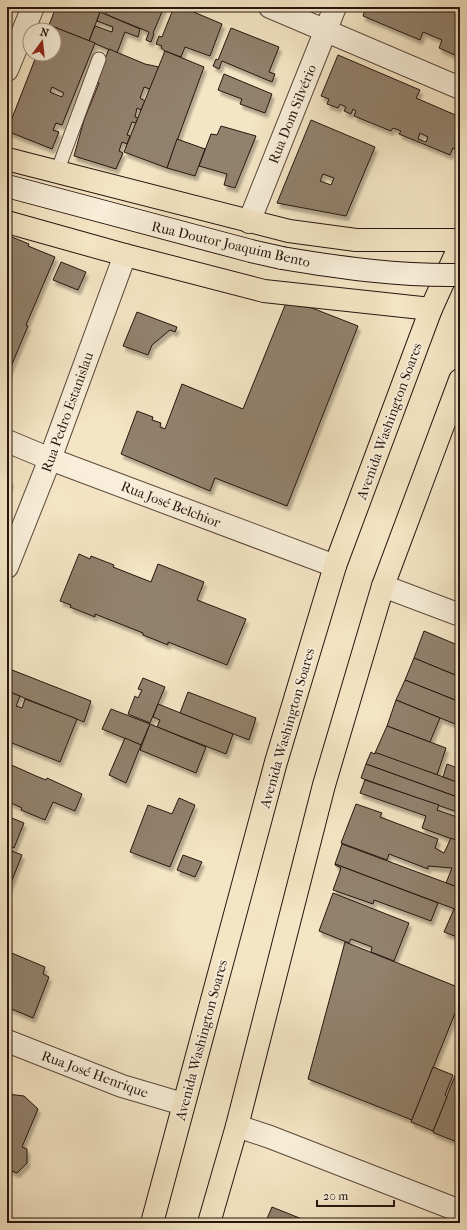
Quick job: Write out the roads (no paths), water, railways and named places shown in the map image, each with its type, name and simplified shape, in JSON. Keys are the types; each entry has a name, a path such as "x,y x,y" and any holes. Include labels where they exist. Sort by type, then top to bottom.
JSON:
{"highway":[{"path":"7,159 289,231 356,240 460,240"},
{"path":"7,222 125,256 264,291 431,309"},
{"name":"Avenida Washington Soares","path":"152,1223 276,762 335,566 431,309 460,245"},
{"path":"209,1223 237,1126 324,785 383,586 460,380"}],"street":[{"path":"7,70 33,7"},
{"path":"270,7 460,88"},
{"name":"Rua Dom Silvério","path":"249,222 335,7"},
{"name":"Rua Doutor Joaquim Bento","path":"7,186 282,258 374,272 460,275"},
{"name":"Rua Pedro Estanislau","path":"7,567 50,458 125,256"},
{"name":"Rua José Belchior","path":"7,441 335,566"},
{"path":"383,586 460,615"},
{"name":"Rua José Henrique","path":"7,1041 122,1086 183,1104"},
{"path":"237,1126 270,1137 460,1211"}],"lane":[{"path":"57,172 99,59"}]}
